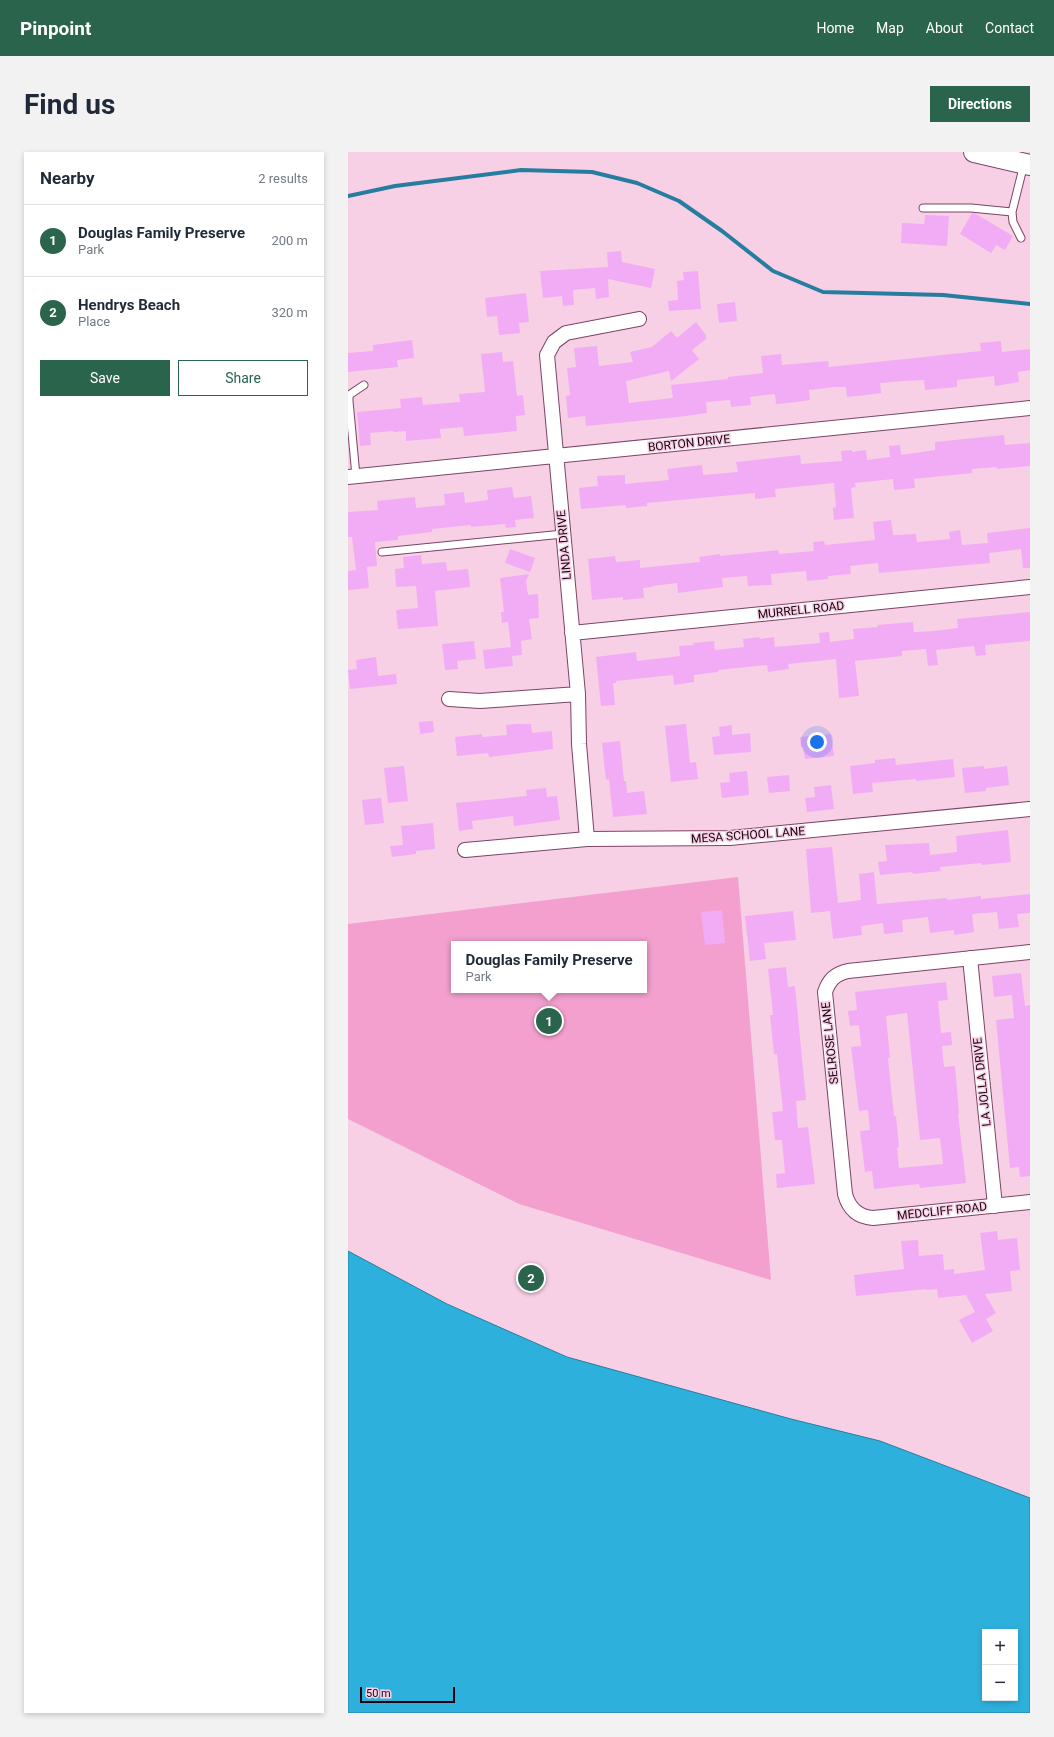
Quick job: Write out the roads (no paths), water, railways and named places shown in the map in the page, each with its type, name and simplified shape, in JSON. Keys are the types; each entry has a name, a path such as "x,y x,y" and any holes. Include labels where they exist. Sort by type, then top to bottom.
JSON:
{"main road":[{"path":"985,153 1027,165"}],"street":[{"name":"LINDA DRIVE","path":"587,839 579,744 578,694 547,363 549,348 559,336 566,333 639,318"},
{"name":"BORTON DRIVE","path":"352,477 1030,408"},
{"name":"MURRELL ROAD","path":"572,633 1030,587"},
{"path":"449,699 480,701 578,694"},
{"name":"MESA SCHOOL LANE","path":"465,850 587,839 730,838 1030,809"},
{"name":"SELROSE LANE","path":"854,1212 850,1207 845,1194 825,999 827,986 835,976 848,971 1030,952"},
{"name":"LA JOLLA DRIVE","path":"970,958 995,1206"},
{"name":"MEDCLIFF ROAD","path":"854,1212 867,1218 873,1218 1030,1202"}],"lane":[{"path":"1021,238 1013,222 1012,212 1027,165"},
{"path":"923,208 971,208 1012,212"},
{"path":"352,477 348,401 349,395 364,384"},
{"path":"382,552 563,534"}],"water":[{"path":"348,1251 447,1304 567,1357 791,1419 880,1441 1030,1498 1030,1713 348,1713"}],"waterway":[{"path":"348,196 395,186 521,170 592,172 637,183 679,201 722,231 773,271 823,292 943,295 1030,304"}],"place":[{"name":"Douglas Family Preserve","path":"549,1021"},
{"name":"Hendrys Beach","path":"531,1278"}]}
